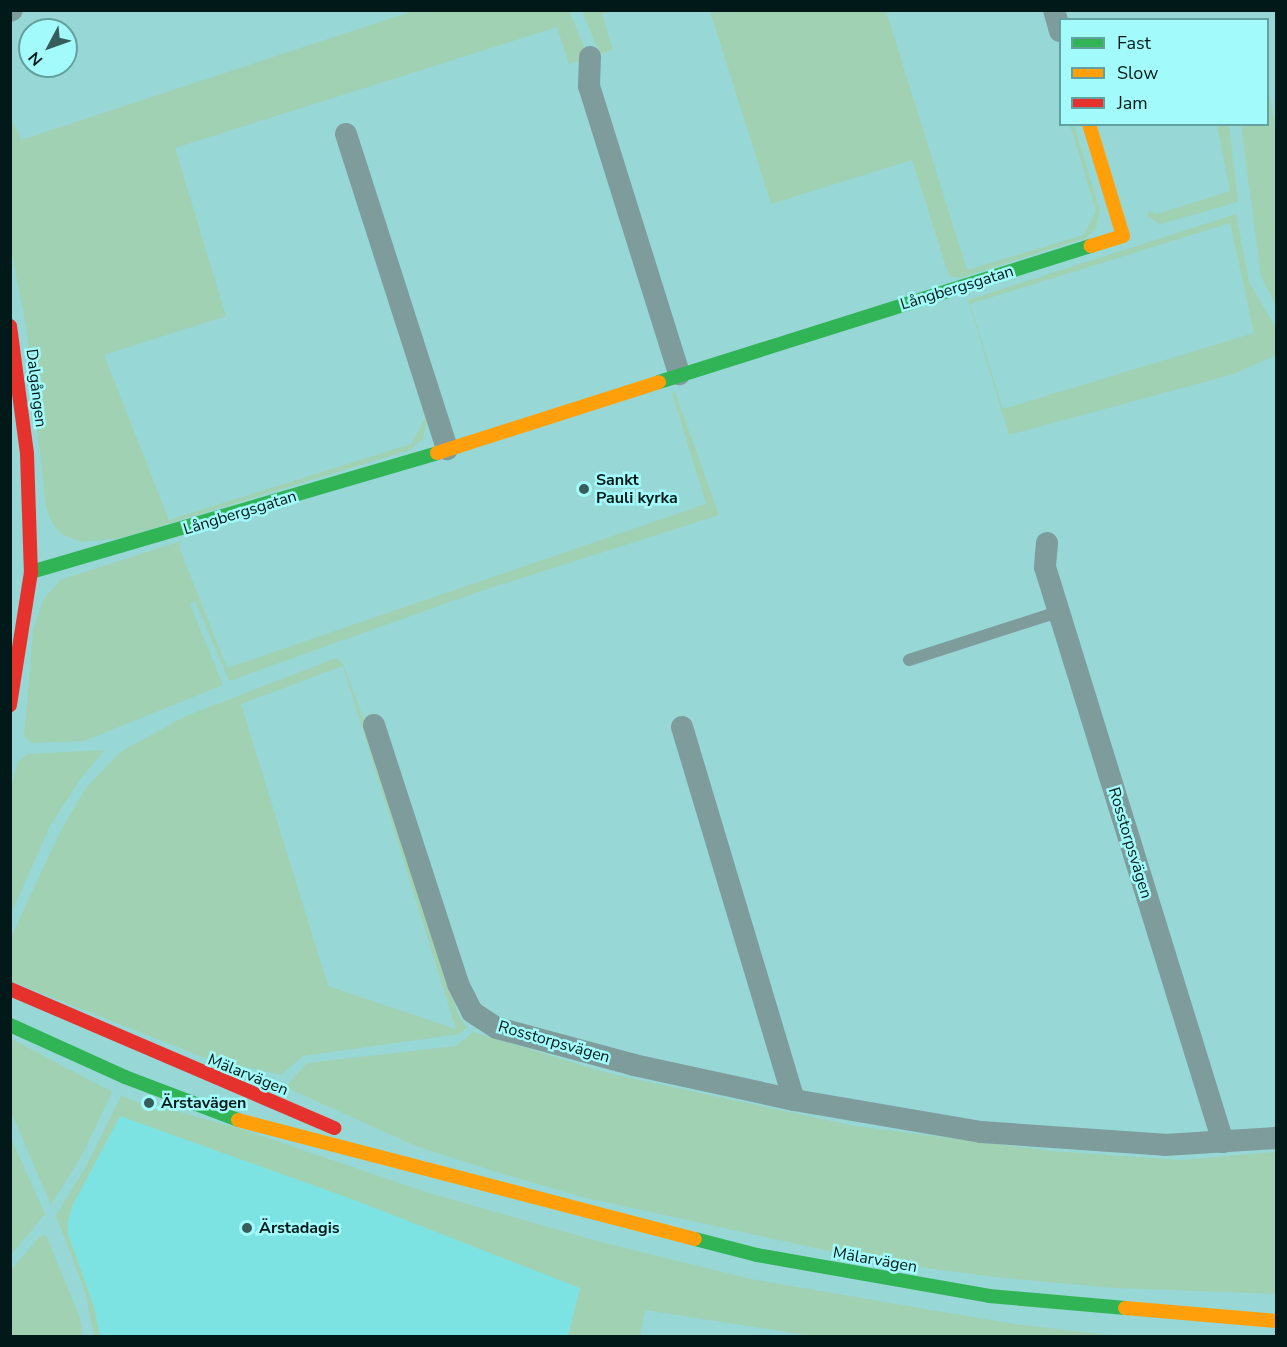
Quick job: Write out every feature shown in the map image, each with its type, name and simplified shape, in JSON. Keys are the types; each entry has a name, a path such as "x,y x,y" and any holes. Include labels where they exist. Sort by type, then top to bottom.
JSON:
{"main road":[{"name":"Långbergsgatan","path":"31,572 177,532 1123,237 1090,126"},
{"name":"Dalgången","path":"10,326 27,454 31,572 10,705"},
{"name":"Mälarvägen","path":"10,989 132,1045 476,1184"},
{"name":"Mälarvägen","path":"10,1025 125,1077 246,1123 757,1255 858,1275 989,1296 1276,1321"}],"street":[{"path":"1054,10 1059,28"},
{"path":"590,57 590,86 679,374"},
{"path":"346,134 447,449"},
{"name":"Rosstorpsvägen","path":"1047,543 1045,567 1058,612 1223,1142"},
{"name":"Rosstorpsvägen","path":"374,725 458,984 472,1012 509,1031 634,1065 794,1100 981,1132 1165,1146 1276,1138"},
{"path":"682,727 794,1100"}],"lane":[{"path":"909,660 1058,612"}],"shaded area":[{"name":"Ärstadagis","path":"120,1116 357,1201 580,1288 568,1336 100,1336 68,1234 68,1221 72,1206"}],"green space":[{"path":"413,11 569,11 589,58 569,64 557,27 175,148 226,316 104,355 169,520 411,444 425,419 397,321 427,419 423,439 410,450 121,538 83,542 63,535 53,525 46,508 26,327 11,248 10,115 21,140"},
{"path":"582,11 613,11 602,14 613,50 600,54"},
{"path":"710,11 886,11 967,270 1084,235 1096,211 1070,126 1074,126 1100,210 1096,228 1086,238 960,278 949,276 912,160 771,204"},
{"path":"1269,92 1276,131 1276,305 1261,277 1241,126 1269,126"},
{"path":"1217,126 1229,126 1238,202 1160,224 1147,216 1149,211 1157,214 1230,191"},
{"path":"1236,214 1249,282 1276,328 1276,355 1234,374 1009,435 968,300","holes":["1230,223 1254,333 1003,409 970,304"]},
{"path":"675,392 719,515 478,592 229,681 195,601 190,604 223,685 84,741 32,743 24,736 33,631 43,600 60,580 181,541 179,547 227,668 706,504 672,393"},
{"path":"336,658 343,663 367,728 459,1017 467,1027 460,1034 303,1056 281,1075 247,1067 243,1073 11,981 11,937 60,832 85,789 120,752 186,716","holes":["343,666 456,1029 328,986 241,704"]},
{"path":"105,750 81,778 50,826 11,914 11,790 17,763 27,754"},
{"path":"473,1032 611,1074 855,1126 1052,1151 1181,1160 1276,1152 1276,1294 1114,1288 995,1277 875,1261 582,1197 500,1173 416,1146 285,1087 307,1063 456,1046"},
{"path":"10,1038 112,1092 82,1155 51,1205 11,1112"},
{"path":"121,1096 158,1110 176,1111 244,1130 429,1193 601,1242 751,1279 1014,1324 1118,1336 813,1336 645,1310 640,1336 568,1336 580,1288 357,1201 120,1116 72,1206 68,1221 68,1234 94,1307 100,1336 94,1336 86,1295 56,1215 87,1165"},
{"path":"10,1136 45,1214 11,1255 10,1255"},
{"path":"46,1235 80,1318 83,1336 11,1336 11,1270 40,1236"}],"traffic: fast":[{"path":"659,382 1091,246"},
{"path":"31,572 437,453"},
{"path":"10,1025 125,1077 238,1120"},
{"path":"695,1239 757,1255 989,1296 1125,1308"}],"traffic: slow":[{"path":"1090,126 1123,236 1091,246"},
{"path":"437,453 659,382"},
{"path":"238,1120 695,1239"},
{"path":"1125,1308 1276,1321"}],"traffic: jam":[{"path":"10,326 27,454 31,572 10,705"},
{"path":"10,989 334,1128"}],"place":[{"name":"Sankt Pauli kyrka","path":"584,489"},
{"name":"Ärstavägen","path":"149,1103"},
{"name":"Ärstadagis","path":"247,1228"}]}
